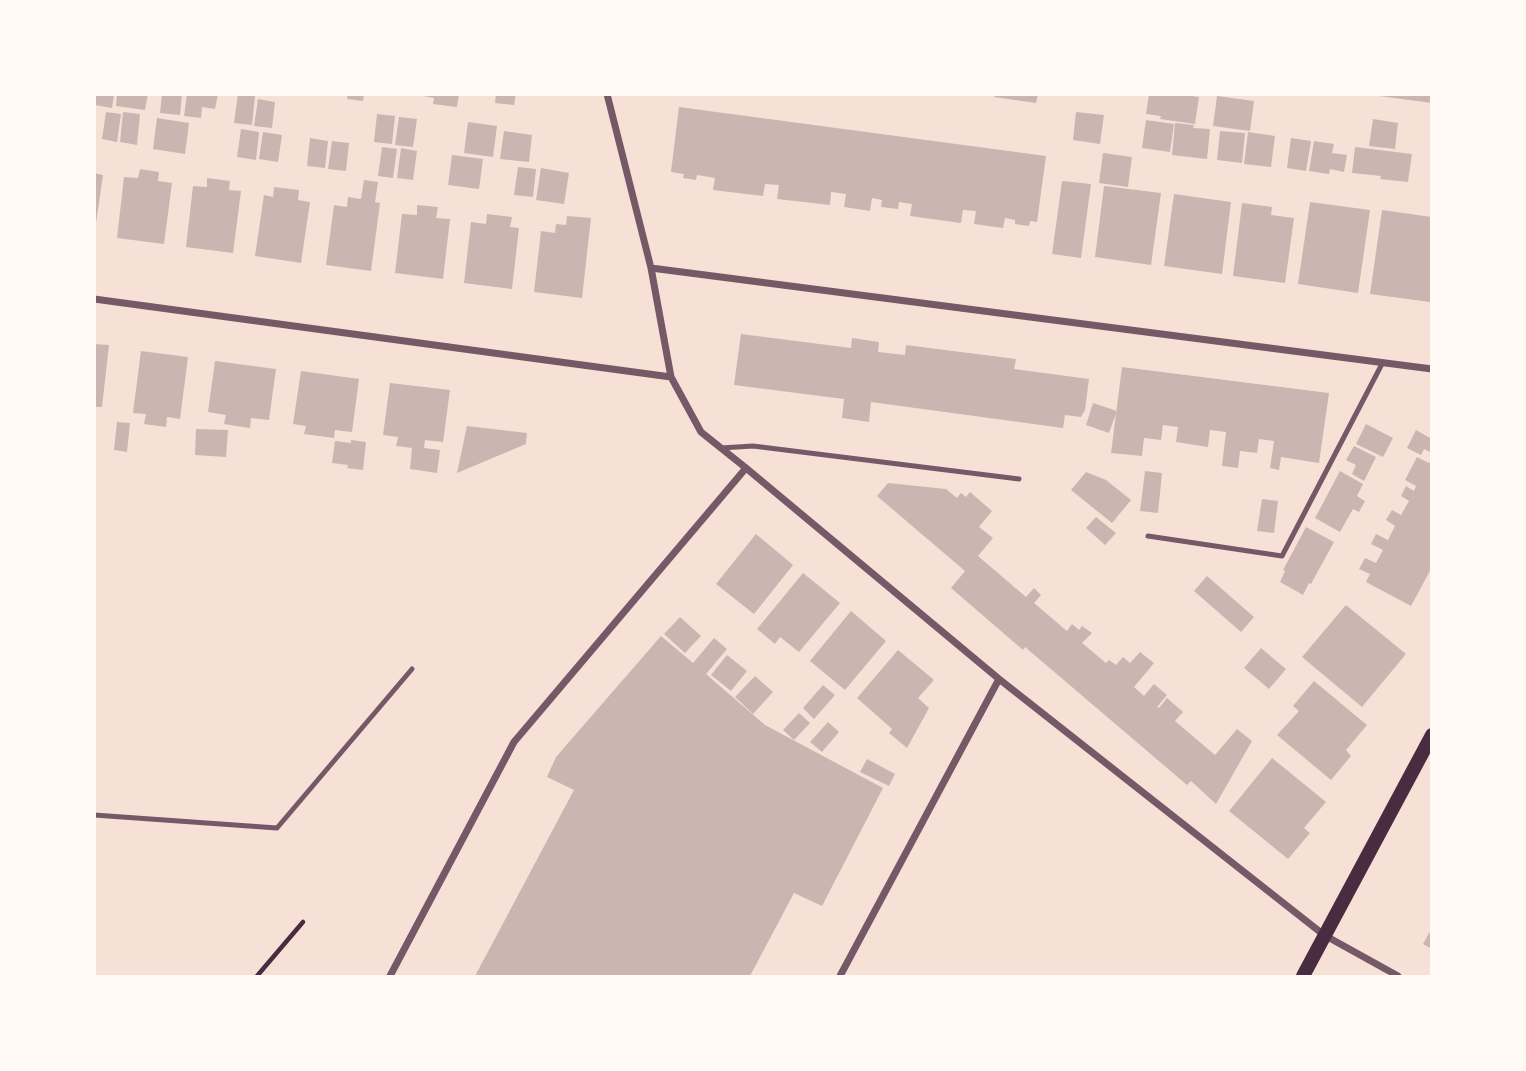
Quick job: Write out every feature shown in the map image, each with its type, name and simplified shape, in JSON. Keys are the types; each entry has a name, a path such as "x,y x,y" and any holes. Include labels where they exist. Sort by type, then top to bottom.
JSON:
{"main road":[{"path":"1303,976 1432,736"}],"street":[{"path":"607,94 652,268 671,377 701,432 999,680 1324,935 1398,976"},
{"path":"652,268 1432,369"},
{"path":"94,299 671,377"},
{"path":"390,976 513,742 746,468"},
{"path":"840,976 999,680"}],"lane":[{"path":"1148,536 1282,556 1383,362"},
{"path":"720,448 753,446 1018,479"},
{"path":"94,815 278,828 412,669"}],"path":[{"path":"257,976 303,922"}],"building":[{"path":"96,94 114,94 112,108 95,105"},
{"path":"117,94 148,94 145,110 116,106"},
{"path":"162,94 182,94 180,115 160,113"},
{"path":"187,94 218,94 215,109 202,107 201,118 184,116"},
{"path":"238,94 255,96 252,125 234,123"},
{"path":"348,94 364,94 363,101 347,99"},
{"path":"423,94 459,94 457,107 433,104 434,98"},
{"path":"496,94 516,94 514,105 495,103"},
{"path":"995,94 1038,94 1036,103 994,97"},
{"path":"1149,94 1199,97 1195,124 1146,114"},
{"path":"1432,94 1432,103 1379,96"},
{"path":"1217,96 1254,101 1250,131 1213,126"},
{"path":"258,99 275,102 272,128 254,126"},
{"path":"679,107 1046,156 1037,222 1030,221 1029,226 1015,224 1015,220 1005,218 1003,228 974,224 976,211 963,210 961,223 910,216 912,204 899,202 898,209 881,207 882,200 872,198 870,211 844,207 846,194 831,192 830,205 777,199 779,185 765,184 763,196 713,190 715,178 697,175 696,180 671,172"},
{"path":"106,112 121,114 117,142 102,139"},
{"path":"123,112 140,114 137,145 120,142"},
{"path":"1076,112 1104,115 1100,144 1073,140"},
{"path":"377,114 395,116 392,144 374,142"},
{"path":"399,117 417,119 413,147 395,145"},
{"path":"157,118 189,123 185,154 153,149"},
{"path":"1373,119 1398,123 1395,149 1369,146"},
{"path":"1146,120 1174,124 1170,152 1142,148"},
{"path":"468,122 497,126 493,157 464,153"},
{"path":"1175,123 1210,129 1207,159 1172,155"},
{"path":"241,129 259,132 256,160 237,157"},
{"path":"504,131 532,135 529,162 500,159"},
{"path":"1220,131 1245,133 1242,163 1217,160"},
{"path":"263,132 282,135 278,162 259,159"},
{"path":"1248,132 1275,136 1271,167 1244,164"},
{"path":"310,138 328,141 325,168 307,166"},
{"path":"1291,138 1311,141 1306,171 1287,168"},
{"path":"332,141 349,143 346,171 328,169"},
{"path":"1314,141 1334,144 1332,153 1347,155 1344,172 1330,169 1329,174 1309,171"},
{"path":"382,147 397,149 393,178 378,176"},
{"path":"1355,147 1412,154 1408,182 1352,173"},
{"path":"401,148 417,151 413,180 397,178"},
{"path":"1103,153 1132,157 1128,187 1099,183"},
{"path":"452,155 483,159 479,189 448,185"},
{"path":"518,167 536,169 533,197 514,195"},
{"path":"541,168 569,173 564,204 536,200"},
{"path":"140,169 159,172 158,181 172,183 164,244 117,238 124,177 138,178"},
{"path":"94,173 103,175 96,223 94,223"},
{"path":"207,178 230,181 229,190 241,191 233,253 186,247 193,186 207,187"},
{"path":"364,180 378,182 375,202 380,203 371,271 326,265 334,205 347,207 348,197 361,199"},
{"path":"1062,181 1091,184 1081,258 1052,254"},
{"path":"1104,186 1161,193 1151,265 1095,257"},
{"path":"274,187 299,190 298,200 310,202 301,263 255,256 264,195 273,197"},
{"path":"1174,194 1231,202 1222,274 1164,266"},
{"path":"1310,202 1370,210 1358,293 1298,284"},
{"path":"1242,203 1272,207 1271,215 1294,218 1285,283 1233,276"},
{"path":"417,205 438,207 436,218 450,219 443,279 395,273 402,214 417,215"},
{"path":"1382,210 1432,217 1430,302 1370,294"},
{"path":"487,214 512,217 510,227 519,228 512,289 464,283 471,222 486,224"},
{"path":"567,216 591,218 582,298 534,292 541,231 555,233 556,224 566,225"},
{"path":"741,334 851,348 852,338 879,342 878,352 905,355 906,345 1016,359 1014,369 1089,379 1085,410 1081,417 1065,415 1063,428 871,402 869,422 842,418 844,399 734,385"},
{"path":"94,344 109,345 102,407 94,407"},
{"path":"141,351 188,357 180,419 167,417 166,427 144,424 146,414 133,413"},
{"path":"215,361 276,369 269,420 251,418 250,428 224,424 226,415 208,412"},
{"path":"1122,367 1329,393 1319,463 1281,457 1279,470 1270,468 1274,441 1259,439 1257,453 1240,451 1238,468 1222,466 1226,432 1210,430 1208,447 1176,442 1178,427 1163,425 1161,440 1144,438 1142,456 1111,453"},
{"path":"301,371 359,379 352,432 335,430 334,438 304,434 306,426 293,424"},
{"path":"390,383 450,390 443,442 425,440 424,448 440,450 437,473 410,469 412,448 396,446 398,437 383,435"},
{"path":"1093,403 1117,411 1109,433 1086,425"},
{"path":"117,422 130,423 127,452 114,450"},
{"path":"1366,424 1393,438 1383,457 1356,444"},
{"path":"467,426 527,433 526,444 457,473"},
{"path":"196,429 228,430 226,457 195,455"},
{"path":"1416,430 1432,439 1432,453 1424,449 1421,455 1407,448"},
{"path":"351,440 366,442 363,470 332,463 335,441 351,443"},
{"path":"1354,446 1376,457 1364,481 1352,474 1356,465 1346,460"},
{"path":"1417,457 1429,463 1432,458 1432,567 1411,606 1366,582 1370,574 1359,569 1365,558 1376,563 1383,550 1371,544 1376,534 1388,540 1395,526 1386,520 1392,510 1401,515 1409,501 1401,496 1406,486 1414,491 1416,486 1405,480"},
{"path":"1145,471 1162,473 1158,513 1140,511"},
{"path":"1340,471 1363,484 1357,496 1365,501 1359,512 1353,509 1340,532 1315,518"},
{"path":"1086,472 1106,480 1131,500 1112,523 1071,490"},
{"path":"888,483 946,489 957,498 961,493 966,497 970,492 992,511 979,527 993,538 978,556 1026,597 1034,588 1041,595 1034,603 1067,631 1072,624 1079,630 1082,626 1092,633 1082,643 1106,663 1109,660 1116,665 1123,657 1130,663 1140,652 1154,663 1134,687 1144,696 1154,684 1167,695 1157,707 1167,698 1183,712 1175,721 1215,755 1237,729 1252,741 1216,804 1191,781 1187,785 1025,647 1023,650 951,588 965,571 877,496"},
{"path":"1262,499 1278,501 1274,533 1257,531"},
{"path":"1096,517 1116,533 1105,545 1086,528"},
{"path":"1306,527 1334,542 1303,595 1280,582 1285,571 1283,570"},
{"path":"756,534 793,565 754,614 716,584"},
{"path":"803,573 840,603 799,652 780,637 775,644 757,629"},
{"path":"1207,576 1254,617 1241,632 1194,591"},
{"path":"1346,605 1406,654 1362,707 1302,657"},
{"path":"851,611 886,641 845,690 810,661"},
{"path":"680,617 701,636 685,653 664,634"},
{"path":"661,636 693,663 714,638 727,649 706,674 765,725 883,788 822,906 794,893 750,976 475,976 574,790 547,777 556,757"},
{"path":"1261,648 1286,669 1269,689 1244,668"},
{"path":"898,650 934,680 918,698 929,708 907,748 889,733 892,729 857,698"},
{"path":"727,655 747,671 731,691 711,675"},
{"path":"755,676 773,692 753,714 735,697"},
{"path":"1314,681 1367,725 1346,750 1351,756 1331,780 1277,735 1299,711 1293,706"},
{"path":"823,685 835,695 814,719 803,708"},
{"path":"799,713 810,723 794,740 783,730"},
{"path":"828,722 839,732 822,752 810,742"},
{"path":"1272,758 1326,802 1304,828 1310,833 1288,859 1229,811"},
{"path":"867,759 895,774 889,786 860,772"},
{"path":"1432,928 1432,949 1423,944"}]}
